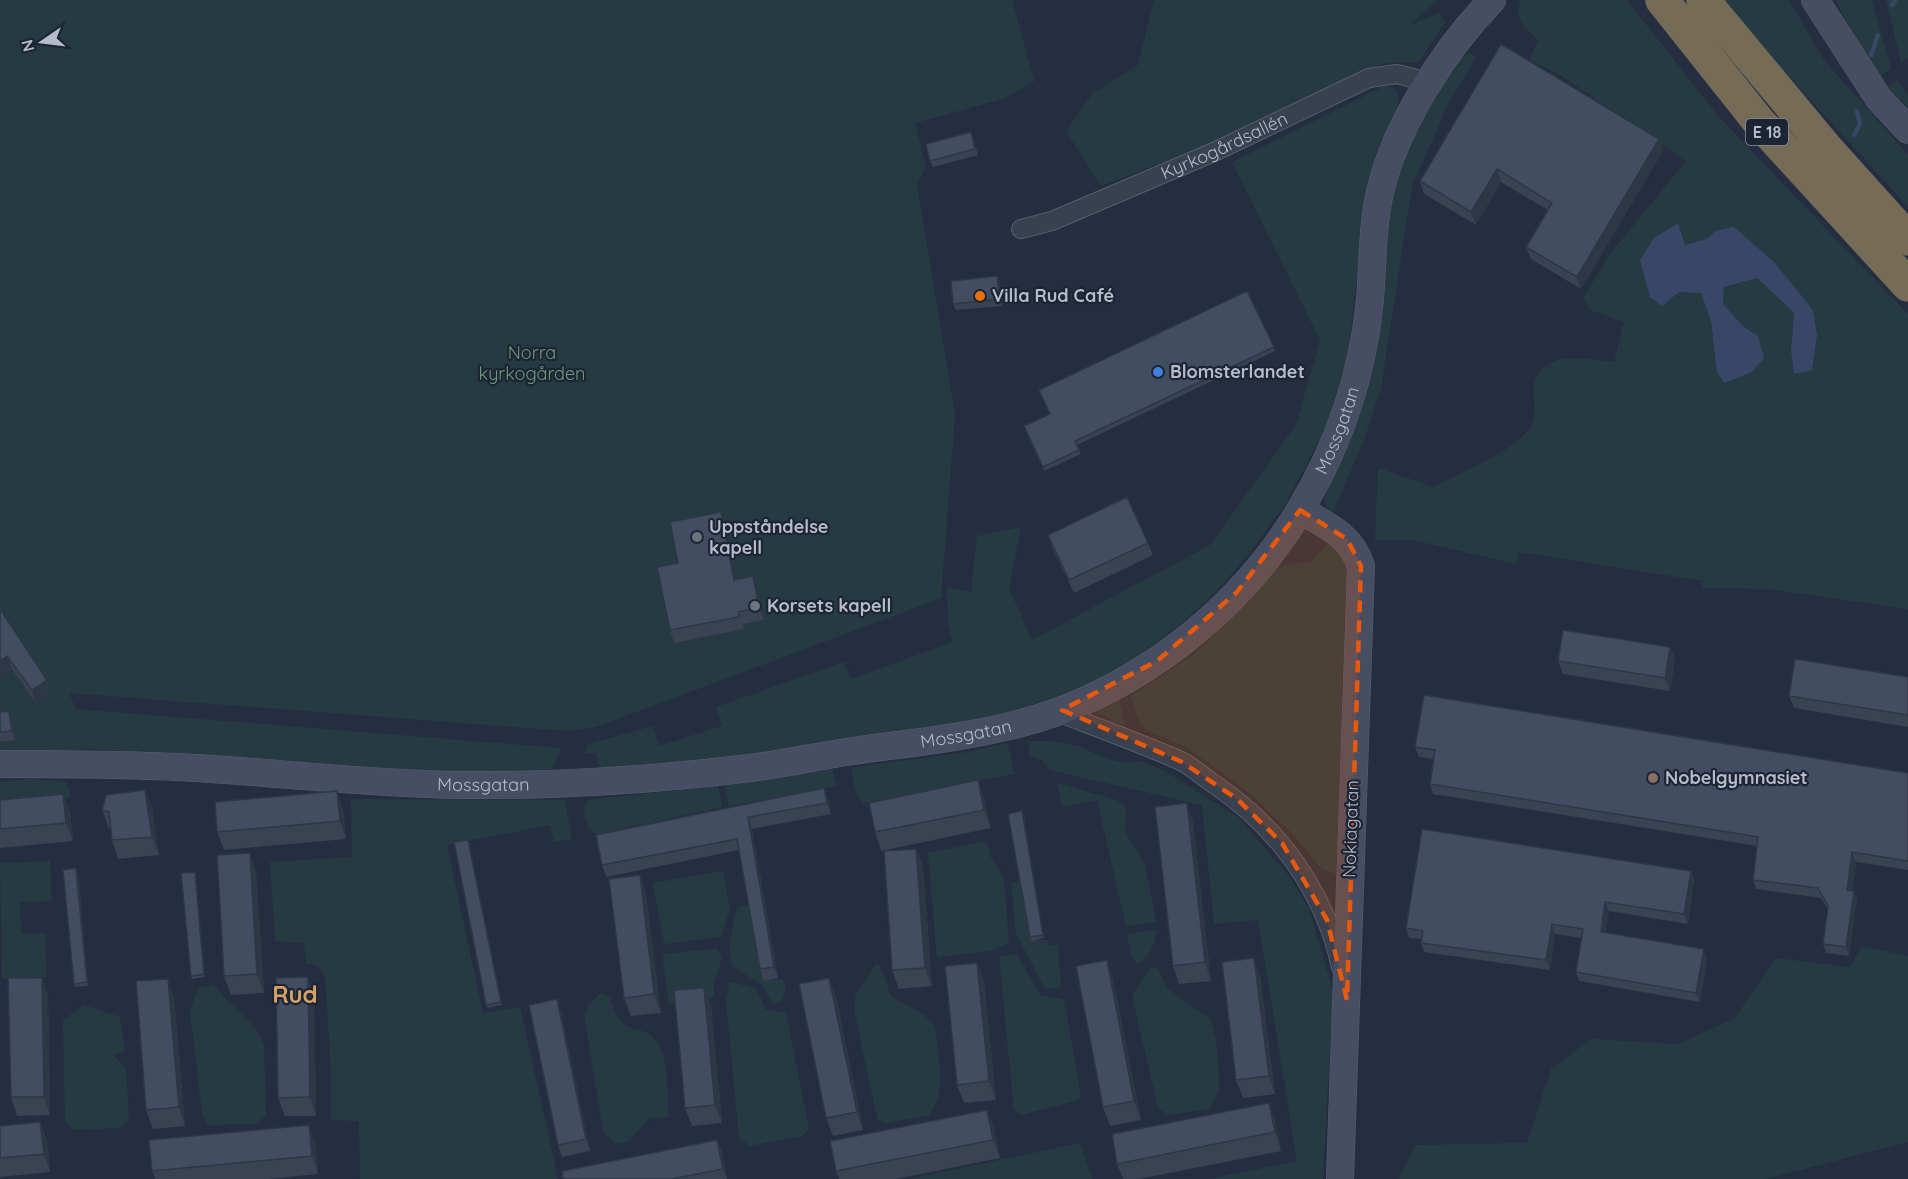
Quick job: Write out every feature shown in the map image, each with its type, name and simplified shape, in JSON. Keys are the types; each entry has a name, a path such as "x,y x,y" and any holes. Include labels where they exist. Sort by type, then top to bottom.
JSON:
{"highway":[{"name":"E 18","path":"1662,0 1759,123 1908,285"},
{"name":"E 18","path":"1703,0 1827,149 1908,239"}],"street":[{"name":"Mossgatan","path":"0,764 193,768 454,785 569,784 751,768 972,734 1013,726 1062,710 1131,677 1185,639 1237,592 1270,554 1300,510 1331,451 1352,397 1370,302 1374,226 1381,189 1393,152 1428,82 1451,45 1492,0"},
{"path":"1815,0 1879,99 1908,130"},
{"name":"Kyrkogårdsallén","path":"1021,229 1052,221 1214,152 1368,78 1397,74 1428,82"},
{"name":"Nokiagatan","path":"1300,510 1347,539 1357,554 1361,566 1340,1179"},
{"path":"1062,710 1070,717 1182,762 1237,799 1282,843 1302,870 1327,920 1347,1000"}],"highlighted area":[{"path":"1300,510 1347,539 1361,566 1347,1000 1327,920 1282,843 1237,799 1182,762 1062,710 1157,661 1237,592"}],"green space":[{"name":"Norra kyrkogården","path":"0,0 1012,0 1034,81 1006,98 915,123 926,167 917,184 955,415 941,598 596,727 567,731 69,693 76,709 561,748 550,775 342,768 94,749 0,753"},
{"path":"1154,0 1437,0 1410,25 1439,13 1445,22 1419,62 1386,63 1362,72 1222,139 1101,186 1066,131 1093,93 1138,65"},
{"path":"1520,0 1627,0 1719,117 1908,314 1908,609 1770,589 1703,588 1703,581 1519,552 1516,564 1412,540 1375,540 1378,468 1433,487 1503,451 1527,432 1534,418 1534,385 1539,373 1546,365 1567,358 1614,362 1624,322 1590,310 1583,298 1610,254 1686,161 1562,76 1529,60 1538,40 1522,22 1518,12","holes":["1678,224 1685,245 1707,239 1813,310 1791,350 1794,313 1757,278 1724,288 1723,304 1744,327 1758,336 1717,372 1711,321 1701,292 1679,292"]},
{"path":"1725,0 1789,0 1824,60 1908,155 1908,207 1748,31"},
{"path":"1835,0 1872,0 1891,69 1877,78"},
{"path":"1886,0 1908,0 1908,58 1901,63"},
{"path":"1468,52 1476,58 1450,100 1412,186 1381,388 1364,440 1331,517 1324,500 1384,280 1391,192 1405,152 1438,91"},
{"path":"1898,80 1908,96 1908,108 1888,87"},
{"path":"1384,86 1393,87 1398,93 1399,101 1368,185 1348,353 1329,422 1286,503 1248,555 1214,594 1176,628 1118,670 1038,708 976,725 699,764 602,773 596,753 585,754 588,744 653,726 659,746 722,726 716,707 844,662 851,679 953,642 948,625 947,587 971,592 977,536 1021,527 1009,588 1032,640 1210,545 1296,425 1320,340 1232,162"},
{"path":"1329,542 1347,555 1336,874 1321,868 1293,834 1246,790 1186,747 1148,731 1139,722 1131,696 1193,655 1253,597 1278,567 1312,561"},
{"path":"1118,696 1125,725 1114,722 1091,708"},
{"path":"1028,741 1052,741 1078,746 1107,759 1126,763 1139,761 1165,771 1238,817 1289,876 1309,909 1333,991 1323,1179 1209,1179 1297,1161 1258,920 1214,924 1202,805 1049,770 1042,760 1029,756"},
{"path":"1008,743 1014,774 863,803 857,795 851,772 854,767 967,752"},
{"path":"832,769 837,786 729,806 725,784"},
{"path":"30,779 66,782 71,798 0,805 0,782"},
{"path":"1057,783 1117,800 1126,808 1125,832 1145,864 1156,922 1126,926 1097,800 1062,807"},
{"path":"718,786 722,807 596,834 588,826 585,818 584,810 587,800"},
{"path":"351,799 565,800 572,839 554,842 550,825 447,845 483,1013 520,1007 558,1179 360,1179 359,1121 331,1120 331,1072 325,976 317,965 306,964 304,943 275,941 270,862 352,857"},
{"path":"987,841 991,858 1004,878 1009,942 992,951 937,957 928,853"},
{"path":"50,861 52,901 20,902 21,934 45,933 47,977 2,979 0,863"},
{"path":"723,871 730,909 721,937 664,944 653,883"},
{"path":"1021,881 1031,940 1048,940 1049,946 1058,944 1061,987 1045,989 1016,933 1011,883"},
{"path":"750,904 764,980 783,979 786,990 782,1001 773,1004 762,985 732,966 729,944 737,908"},
{"path":"1157,930 1151,950 1138,964 1132,958 1127,934"},
{"path":"1862,946 1908,956 1908,1142 1766,1179 1399,1179 1416,1145 1527,1143 1551,1069 1591,1039 1677,1044 1734,1019 1776,958 1850,967"},
{"path":"717,949 722,957 714,984 714,997 669,1004 662,954"},
{"path":"1017,954 1040,995 1064,1000 1081,1095 1079,1100 1021,1115 1014,1110 999,957"},
{"path":"876,964 880,965 891,996 924,1015 935,1026 940,1072 938,1094 929,1115 885,1124 877,1119 855,1013 855,996"},
{"path":"1157,967 1167,988 1210,1019 1216,1040 1220,1090 1209,1109 1169,1115 1158,1108 1132,996 1150,968"},
{"path":"730,982 755,988 766,1010 786,1012 809,1129 802,1136 749,1146 739,1137 726,1001"},
{"path":"213,985 256,1029 264,1044 266,1116 254,1124 208,1125 202,1114 190,1010 198,988"},
{"path":"601,993 610,998 620,1021 626,1026 652,1036 658,1043 664,1058 667,1079 669,1117 650,1118 628,1142 615,1144 603,1131 584,1015 589,1003"},
{"path":"84,1005 120,1017 125,1052 112,1054 126,1068 129,1120 119,1128 74,1130 65,1121 63,1020"},
{"path":"1080,1143 1092,1179 909,1179"}],"water":[{"path":"1678,223 1685,245 1707,239 1715,231 1734,227 1774,262 1813,310 1817,335 1812,370 1794,374 1791,350 1794,313 1757,278 1724,287 1723,304 1744,327 1758,336 1764,358 1752,372 1724,383 1717,372 1711,321 1701,293 1679,292 1662,306 1650,297 1640,260 1654,238"}],"building":[{"path":"1501,44 1659,139 1577,277 1526,247 1552,203 1497,169 1471,212 1420,181"},
{"path":"971,132 975,149 930,161 926,144"},
{"path":"997,276 1000,299 953,304 951,281"},
{"name":"Blomsterlandet","path":"1247,291 1274,347 1075,441 1079,450 1043,467 1024,426 1050,414 1039,390"},
{"path":"1127,497 1148,543 1069,580 1048,535"},
{"path":"721,512 734,580 753,576 759,607 738,612 739,617 670,630 657,567 678,563 670,522"},
{"path":"0,609 47,680 32,690 7,656 0,661"},
{"path":"1563,630 1670,647 1665,678 1558,661"},
{"path":"1795,659 1908,677 1908,715 1789,696"},
{"path":"1424,695 1908,773 1908,861 1852,852 1847,890 1854,891 1846,947 1823,944 1828,906 1818,888 1753,880 1758,837 1430,784 1435,750 1415,747"},
{"path":"9,711 12,731 0,732 0,712"},
{"path":"978,780 984,810 875,832 869,803"},
{"path":"824,788 827,803 748,817 774,967 760,969 737,839 602,865 596,835"},
{"path":"145,790 152,837 112,840 109,812 102,810 106,795"},
{"path":"337,791 340,821 217,832 215,802"},
{"path":"63,794 66,823 0,829 0,800"},
{"path":"1187,803 1205,962 1173,966 1155,807"},
{"path":"1022,811 1043,935 1030,937 1008,814"},
{"path":"1422,829 1691,871 1684,914 1605,902 1601,932 1704,949 1696,993 1576,972 1583,929 1552,924 1546,960 1421,943 1423,931 1406,928"},
{"path":"468,840 501,1002 486,1005 454,842"},
{"path":"916,849 925,968 892,970 884,851"},
{"path":"250,853 257,974 224,976 217,855"},
{"path":"76,868 87,982 74,984 63,870"},
{"path":"195,872 204,974 191,976 181,873"},
{"path":"640,875 654,994 624,998 609,879"},
{"path":"1254,958 1269,1076 1236,1080 1222,962"},
{"path":"1107,960 1134,1101 1103,1107 1076,966"},
{"path":"977,963 989,1081 957,1085 945,966"},
{"path":"308,977 310,1097 278,1098 276,978"},
{"path":"8,978 42,978 44,1097 11,1097"},
{"path":"829,978 857,1112 826,1118 799,984"},
{"path":"168,979 179,1107 146,1110 136,981"},
{"path":"704,988 715,1105 685,1108 674,990"},
{"path":"557,999 586,1139 558,1145 529,1005"},
{"path":"1269,1103 1275,1132 1117,1164 1112,1134"},
{"path":"987,1110 993,1140 836,1171 830,1141"},
{"path":"40,1122 44,1154 0,1158 0,1126"},
{"path":"309,1125 312,1156 152,1171 149,1140"},
{"path":"717,1140 723,1169 672,1179 563,1179 562,1171"}],"waterway":[{"path":"1892,5 1895,0"},
{"path":"1871,55 1878,35"},
{"path":"1854,135 1860,124 1857,111"}],"place":[{"name":"Villa Rud Café","path":"980,296"},
{"name":"Blomsterlandet","path":"1158,372"},
{"name":"Uppståndelse kapell","path":"697,537"},
{"name":"Korsets kapell","path":"755,606"},
{"name":"Nobelgymnasiet","path":"1653,778"}],"district":[{"name":"Rud","path":"295,995"}]}
